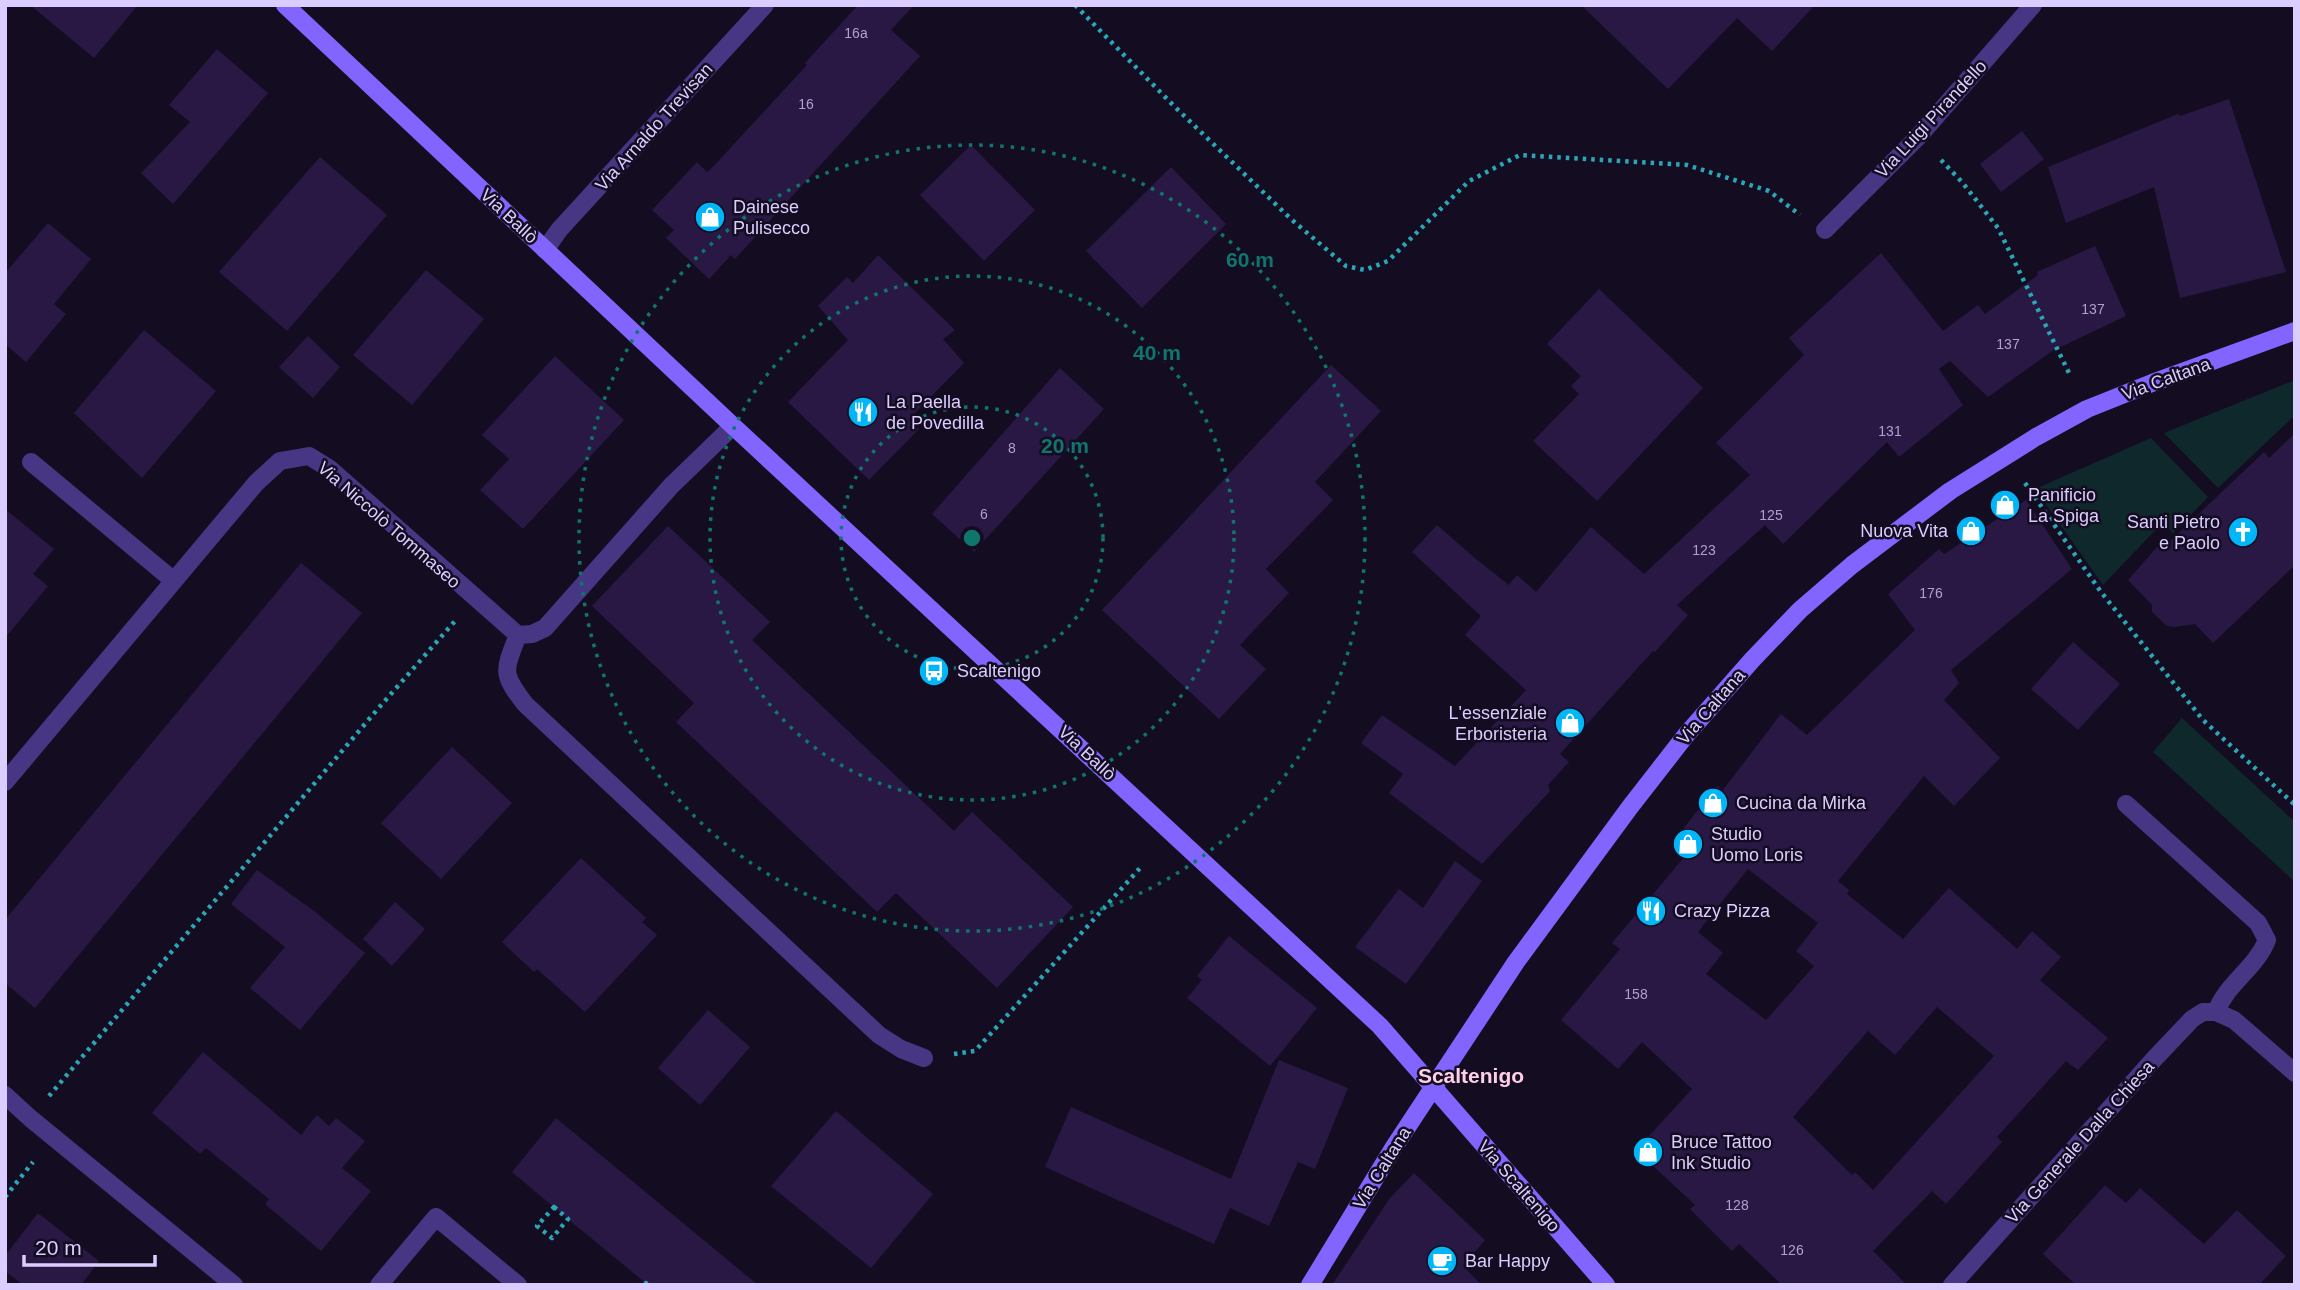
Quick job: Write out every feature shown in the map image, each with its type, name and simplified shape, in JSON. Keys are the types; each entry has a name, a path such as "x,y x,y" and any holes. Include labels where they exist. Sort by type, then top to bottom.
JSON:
{"main road":[{"name":"Via Ballò","path":"285,5 733,426 1336,984 1380,1026 1434,1086"},
{"name":"Via Caltana","path":"1310,1285 1434,1086 1516,962 1686,735 1744,669 1811,601 1852,565 1950,492 2036,437 2087,409 2295,331"},
{"name":"Via Scaltenigo","path":"1434,1086 1606,1285"}],"street":[{"name":"Via Arnaldo Trevisan","path":"545,250 569,220 765,5"},
{"name":"Via Luigi Pirandello","path":"1825,230 1918,137 2033,5"},
{"path":"733,426 671,486 545,628 531,634 518,635 508,661 506,676 525,704 879,1035 901,1049 924,1058"},
{"name":"Via Niccolò Tommaseo","path":"5,782 264,475 280,461 309,456 330,469 518,635"},
{"path":"31,462 174,581"},
{"path":"2126,804 2258,923 2267,940 2262,954 2221,999 2216,1012 2234,1020 2295,1073"},
{"name":"Via Generale Dalla Chiesa","path":"1952,1285 2192,1019 2203,1012 2216,1012"},
{"path":"6,1099 234,1285"},
{"path":"379,1285 436,1217 518,1285"}],"path":[{"path":"1075,5 1292,220 1346,266 1365,270 1388,261 1469,181 1520,155 1687,165 1769,191 1794,211 1825,230"},
{"path":"1918,137 1962,181 1998,228 2069,373"},
{"path":"2025,483 2101,592 2203,720 2295,805"},
{"path":"30,1118 463,612 483,633 496,618"},
{"path":"924,1058 975,1051 1141,867"},
{"path":"554,1207 568,1219 552,1238 537,1226 554,1207"}],"green space":[{"path":"2295,380 2295,420 2292,418 2218,488 2164,433"},
{"path":"2151,438 2208,497 2173,533 2163,522 2103,585 2035,489"},
{"path":"2182,718 2295,822 2295,882 2153,752"}],"building":[{"path":"30,5 138,5 94,58"},
{"path":"858,5 914,5 891,30 920,56 735,259 731,255 709,279 666,238 674,230 652,210 697,162 707,172 710,170"},
{"path":"1581,5 1815,5 1772,51 1737,18 1668,89"},
{"path":"217,49 268,93 173,204 141,173 190,122 169,105"},
{"path":"2229,99 2286,272 2180,298 2154,187 2066,223 2048,167 2178,114 2180,116"},
{"path":"2022,131 2044,159 2001,192 1980,164"},
{"path":"971,145 1035,210 984,261 920,195"},
{"path":"320,157 387,215 287,331 219,272"},
{"path":"1171,167 1226,224 1142,308 1086,251"},
{"path":"48,223 91,259 54,304 66,314 26,362 5,344 5,273"},
{"path":"2095,246 2126,316 2052,351 1988,397 1950,361 1939,369 1963,405 1899,457 1887,442 1783,544 1765,525 1677,605 1688,615 1560,754 1569,762 1548,785 1550,791 1482,864 1389,793 1403,774 1361,743 1382,715 1455,766 1526,690 1465,635 1481,616 1412,552 1437,525 1509,585 1517,575 1536,592 1591,527 1644,574 1750,475 1716,443 1804,355 1789,338 1881,253 1943,331 1978,305 1985,314 2038,275 2037,272"},
{"path":"878,255 955,330 943,339 964,363 909,419 919,429 869,480 788,402 848,340 818,306 847,277 853,283"},
{"path":"426,270 484,319 412,405 353,355"},
{"path":"1599,289 1703,388 1597,501 1533,441 1579,394 1571,386 1581,376 1547,344"},
{"path":"144,330 216,391 142,478 74,413"},
{"path":"308,336 340,367 313,398 279,367"},
{"path":"555,356 624,420 523,529 480,490 509,459 482,435"},
{"path":"1331,365 1381,411 1315,482 1333,500 1266,569 1289,593 1240,645 1266,669 1219,719 1102,610"},
{"path":"1060,368 1104,409 974,552 932,514"},
{"name":"Santi Pietro e Paolo","path":"2295,433 2295,565 2213,643 2195,624 2167,626 2152,612 2152,605 2128,580 2164,539 2168,543 2264,452 2269,458"},
{"path":"2026,500 2072,569 1951,670 1959,683 1944,700 2000,758 1954,806 1924,776 1838,881 1849,890 1847,894 1903,939 1949,888 2017,949 2032,931 2061,957 2040,980 2108,1038 2078,1070 2066,1061 1997,1137 2002,1142 1946,1204 1932,1191 1873,1251 1907,1285 1782,1285 1739,1244 1732,1251 1690,1209 1695,1205 1636,1150 1692,1089 1642,1042 1618,1069 1561,1020 1620,949 1612,943 1686,855 1671,844 1717,786 1723,790 1781,714 1807,735 1915,630 1888,594 1939,549 1944,554","holes":["1748,869 1818,923 1796,951 1814,966 1766,1020 1706,974 1723,953 1698,932","1937,1007 1994,1056 1873,1190 1855,1172 1852,1175 1793,1117 1868,1031 1895,1055"]},
{"path":"5,509 54,549 33,574 48,586 5,638"},
{"path":"668,526 770,622 752,640 954,831 972,812 1073,907 997,988 896,893 877,912 676,722 694,703 592,606"},
{"path":"301,563 362,613 35,1008 5,983 5,920"},
{"path":"2073,642 2120,684 2078,730 2031,689"},
{"path":"452,747 512,803 441,879 381,823"},
{"path":"581,858 646,918 642,922 657,935 585,1012 537,969 534,972 502,942"},
{"path":"1455,861 1482,881 1406,984 1355,947 1399,889 1423,908"},
{"path":"257,870 314,911 365,953 300,1030 250,988 285,947 231,904"},
{"path":"395,902 425,929 392,966 363,939"},
{"path":"1229,936 1317,1008 1270,1066 1187,998 1202,980 1197,976"},
{"path":"708,1010 750,1047 700,1105 658,1068"},
{"path":"203,1052 301,1135 317,1115 329,1126 336,1118 365,1141 342,1168 371,1191 321,1251 265,1204 269,1199 206,1148 200,1154 152,1113"},
{"path":"1279,1060 1348,1088 1315,1169 1298,1162 1269,1226 1230,1208 1214,1244 1045,1167 1071,1107 1231,1179"},
{"path":"836,1111 933,1194 871,1268 771,1186"},
{"path":"556,1118 758,1285 648,1285 568,1219 512,1172"},
{"path":"1414,1173 1485,1240 1463,1266 1482,1285 1332,1285 1390,1198"},
{"path":"2105,1185 2126,1203 2140,1188 2204,1244 2237,1210 2286,1256 2259,1285 2076,1285 2043,1254"},
{"path":"38,1213 99,1261 81,1285 23,1285 5,1271 5,1256"}],"place":[{"name":"Dainese Pulisecco","path":"710,217"},
{"name":"La Paella de Povedilla","path":"863,412"},
{"name":"Panificio La Spiga","path":"2005,505"},
{"name":"Nuova Vita","path":"1971,531"},
{"name":"Santi Pietro e Paolo","path":"2243,532"},
{"name":"Scaltenigo","path":"934,671"},
{"name":"L'essenziale Erboristeria","path":"1570,723"},
{"name":"Cucina da Mirka","path":"1713,803"},
{"name":"Studio Uomo Loris","path":"1688,844"},
{"name":"Crazy Pizza","path":"1651,911"},
{"name":"Bruce Tattoo Ink Studio","path":"1648,1152"},
{"name":"Bar Happy","path":"1442,1261"}],"district":[{"name":"Scaltenigo","path":"1471,1076"}]}
